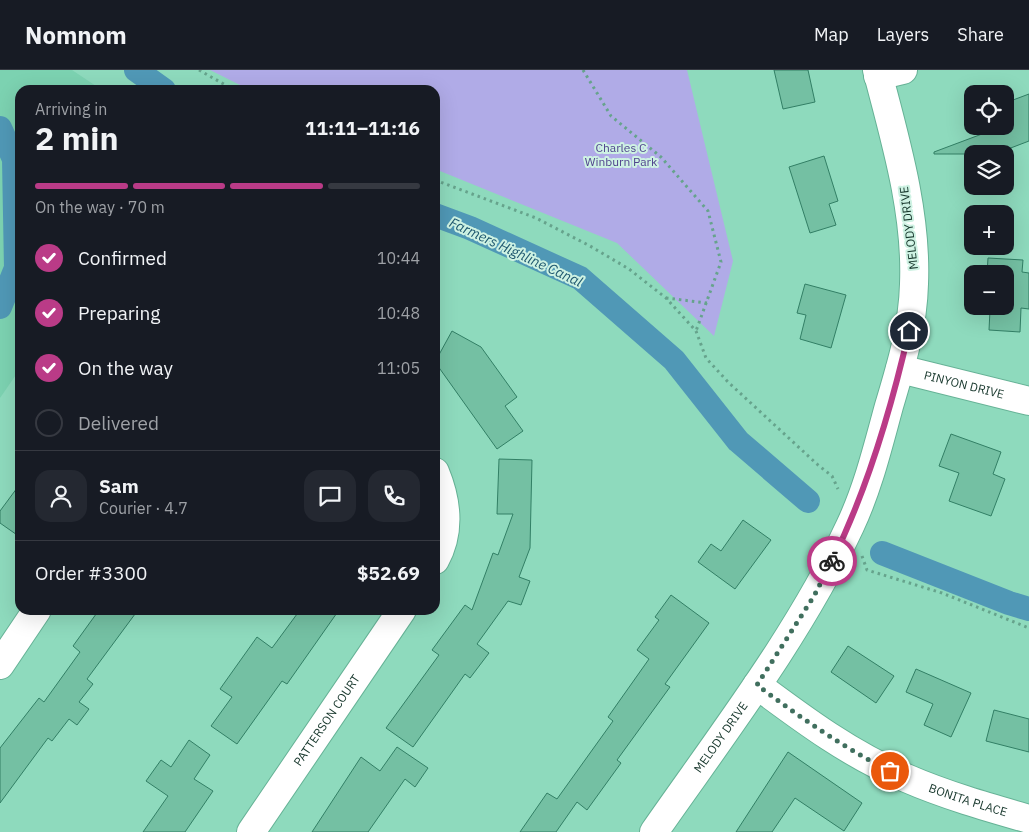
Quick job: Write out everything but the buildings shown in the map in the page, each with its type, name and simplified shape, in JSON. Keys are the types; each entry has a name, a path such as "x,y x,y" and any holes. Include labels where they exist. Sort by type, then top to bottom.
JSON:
{"street":[{"name":"MELODY DRIVE","path":"654,832 757,685 814,596 851,524 875,457 900,370 912,310 914,283 914,253 909,212 896,146 886,72"},
{"name":"PINYON DRIVE","path":"900,370 1029,401"},
{"path":"440,489 445,506 446,532 440,547"},
{"path":"0,665 34,615"},
{"name":"PATTERSON COURT","path":"251,832 399,615"},
{"name":"BONITA PLACE","path":"757,685 828,736 861,756 905,778 955,798 1029,820"},
{"path":"1026,832 1029,820"}],"path":[{"path":"199,70 225,85"},
{"path":"583,70 611,116 661,156 708,211 721,262 696,332"},
{"path":"440,182 536,218 630,269 666,298 696,332 706,358 728,382 832,476"},
{"path":"666,298 707,303"},
{"path":"867,570 942,593 1029,628"}],"shaded area":[{"path":"0,70 72,70 94,85 15,85 15,376 0,398"}],"green space":[{"name":"Charles C Winburn Park","path":"210,70 687,70 733,261 714,336 617,243 440,171 440,85 240,85"}],"waterway":[{"name":"Farmers Highline Canal","path":"136,70 157,85"},
{"path":"0,128 14,159 15,214"},
{"name":"Farmers Highline Canal","path":"440,217 470,228 580,278 674,360 738,441 808,501"},
{"path":"0,307 15,270"},
{"name":"Farmers Highline Canal","path":"882,553 1009,603 1029,609"}],"way so far":[{"path":"832,561 814,596 757,685 828,736 890,771"}],"route":[{"path":"832,561 851,524 875,457 909,331"}]}
